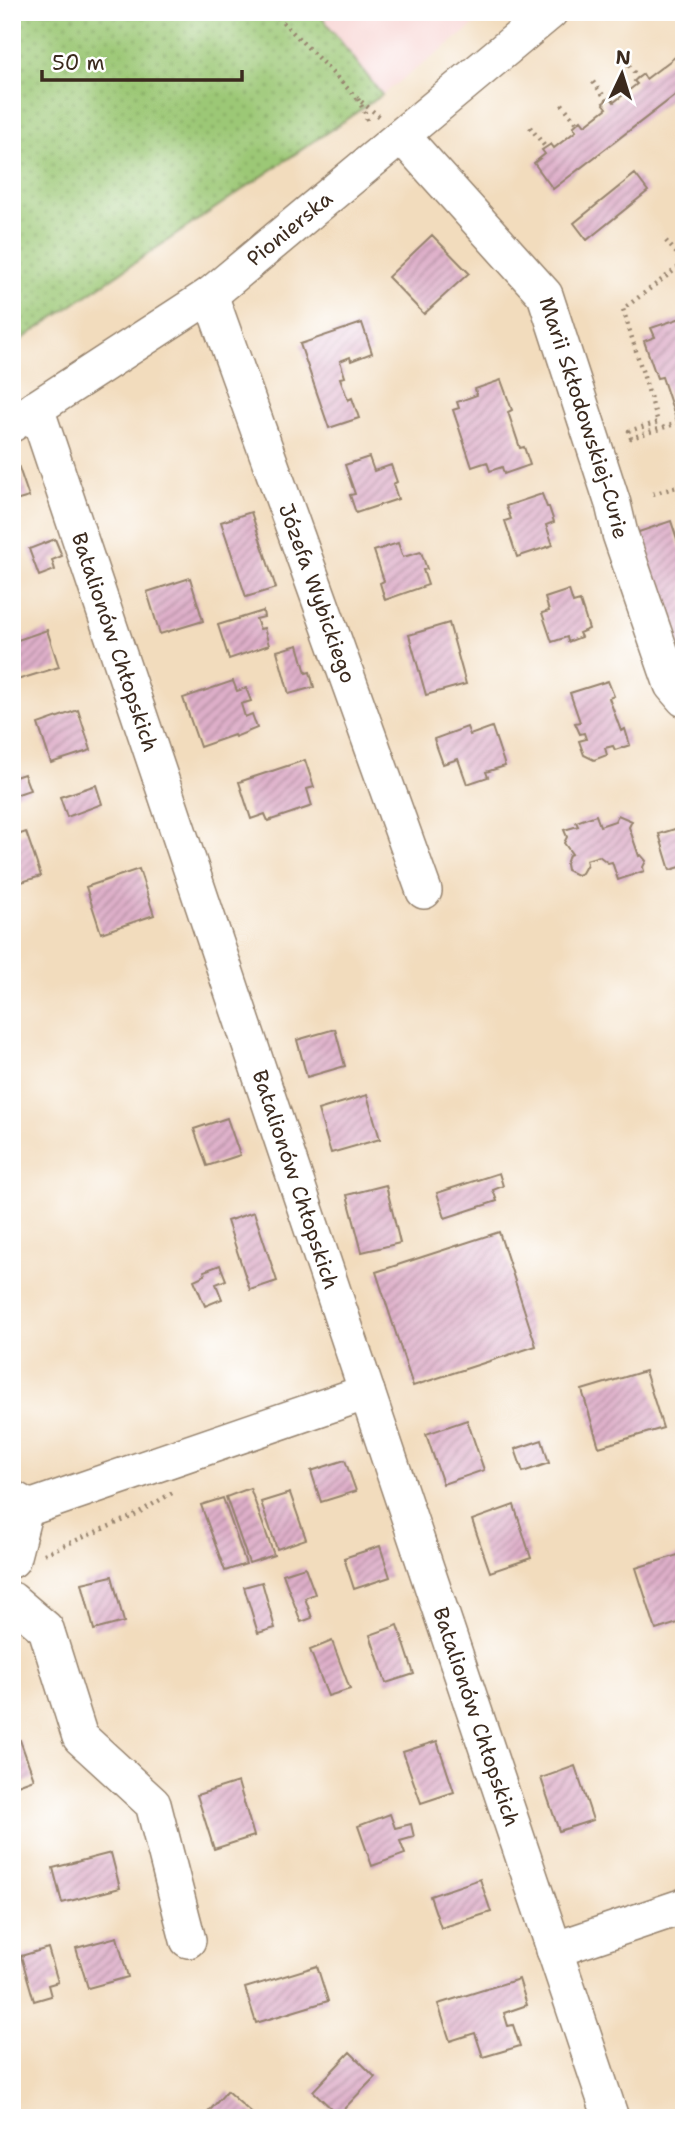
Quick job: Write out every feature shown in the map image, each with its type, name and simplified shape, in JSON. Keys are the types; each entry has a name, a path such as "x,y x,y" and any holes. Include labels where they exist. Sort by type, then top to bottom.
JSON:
{"street":[{"name":"Pionierska","path":"24,416 210,295 550,12"},
{"name":"Marii Skłodowskiej-Curie","path":"402,136 545,295 613,504 620,534 671,685 684,699"},
{"name":"Józefa Wybickiego","path":"210,295 424,891"},
{"name":"Batalionów Chłopskich","path":"24,416 367,1392 611,2118"},
{"path":"24,1559 19,1502 35,1506 55,1500 367,1392"},
{"path":"12,1600 46,1629 80,1737 153,1804 188,1940"},
{"path":"554,1950 684,1906"}],"path":[{"path":"273,12 358,99"},
{"path":"625,60 638,78"},
{"path":"593,82 607,100"},
{"path":"562,104 577,123"},
{"path":"530,127 546,148"},
{"path":"666,241 684,263 623,309 658,422 629,431 631,438 684,421"},
{"path":"653,494 680,486 684,498"},
{"path":"24,1559 131,1517 174,1492"}],"shaded area":[{"path":"318,12 491,12 382,95"}],"green space":[{"path":"12,12 318,12 382,95 12,346"}],"building":[{"path":"679,54 684,60 684,103 677,94 553,189 534,163 545,154 542,150 551,144 554,148 576,131 573,127 581,120 585,125 607,108 603,103 611,98 614,102 637,84 634,81 643,74 646,79"},
{"path":"635,174 648,191 587,240 574,223"},
{"path":"432,235 469,273 424,314 388,277"},
{"path":"684,317 684,426 679,428 662,377 657,378 644,341 655,337 651,328"},
{"path":"362,323 372,353 351,361 350,357 340,361 345,377 340,378 348,400 352,398 359,418 329,428 300,344"},
{"path":"501,380 512,410 508,412 520,448 524,447 530,465 504,474 502,467 490,471 487,462 472,467 453,410 459,408 457,402 477,395 475,389"},
{"path":"369,457 374,471 391,465 397,482 393,484 398,499 356,513 350,495 355,494 345,465"},
{"path":"17,462 29,497 12,502 12,463"},
{"path":"542,494 554,522 546,525 553,545 517,557 505,521 511,519 506,506"},
{"path":"251,512 276,588 246,597 221,522"},
{"path":"671,521 684,560 684,654 670,658 630,535"},
{"path":"55,539 62,556 52,560 55,570 39,576 29,549"},
{"path":"398,543 403,557 421,552 427,569 423,570 428,585 385,600 380,583 384,581 374,551"},
{"path":"190,578 203,621 160,634 147,592"},
{"path":"569,590 573,603 580,601 589,629 579,633 581,637 568,642 567,637 552,642 542,613 549,611 545,598"},
{"path":"263,611 264,617 256,619 260,629 264,628 269,645 229,659 218,625"},
{"path":"449,623 466,684 426,695 409,635"},
{"path":"47,630 59,667 17,680 12,665 12,642"},
{"path":"298,645 306,673 310,672 314,687 289,694 277,651"},
{"path":"233,681 237,691 246,688 251,701 241,704 245,717 252,714 257,728 200,747 183,698"},
{"path":"608,681 614,696 609,698 621,731 625,729 630,745 615,750 613,746 605,748 607,755 594,760 584,755 579,741 586,739 584,733 580,734 575,723 580,722 570,693"},
{"path":"78,710 91,750 51,763 38,724"},
{"path":"467,727 470,735 492,727 505,766 486,772 488,777 467,784 458,759 443,764 434,739"},
{"path":"305,760 314,787 307,789 312,806 268,821 265,814 251,819 239,782"},
{"path":"24,774 30,790 12,796 12,778"},
{"path":"96,785 102,804 67,817 60,797"},
{"path":"596,815 600,826 615,821 618,815 632,821 629,827 639,856 646,861 644,871 618,880 612,862 608,863 599,856 586,860 587,864 582,873 577,875 567,870 566,864 572,854 564,843 567,837 564,830 578,826 576,822"},
{"path":"684,826 684,866 670,870 659,834"},
{"path":"26,832 41,876 12,885 12,837"},
{"path":"139,869 154,915 101,933 86,887"},
{"path":"335,1029 345,1066 307,1077 297,1040"},
{"path":"367,1095 380,1139 331,1153 318,1110"},
{"path":"227,1118 240,1155 207,1166 194,1129"},
{"path":"499,1173 503,1186 493,1190 497,1201 445,1218 437,1193"},
{"path":"386,1185 400,1243 362,1252 347,1195"},
{"path":"254,1212 277,1281 250,1290 227,1221"},
{"path":"499,1232 536,1346 413,1386 376,1272"},
{"path":"220,1265 226,1280 216,1284 222,1299 205,1306 194,1280 205,1275 204,1271"},
{"path":"645,1371 663,1428 599,1447 582,1390"},
{"path":"467,1420 484,1470 443,1484 426,1434"},
{"path":"542,1440 549,1463 523,1472 515,1449"},
{"path":"345,1460 356,1491 321,1502 311,1471"},
{"path":"250,1488 274,1555 249,1563 226,1497"},
{"path":"290,1493 306,1539 277,1549 261,1502"},
{"path":"223,1498 246,1564 225,1571 201,1505"},
{"path":"514,1505 531,1558 490,1572 472,1520"},
{"path":"380,1546 390,1577 354,1589 344,1558"},
{"path":"684,1553 684,1621 656,1630 636,1568"},
{"path":"305,1567 315,1594 305,1598 312,1618 301,1622 283,1574"},
{"path":"112,1576 124,1622 94,1630 82,1583"},
{"path":"262,1582 275,1628 258,1633 244,1587"},
{"path":"398,1625 414,1674 386,1683 370,1635"},
{"path":"332,1641 350,1689 328,1696 310,1650"},
{"path":"20,1740 34,1779 12,1787 12,1743"},
{"path":"437,1741 454,1792 421,1803 403,1752"},
{"path":"575,1766 593,1820 559,1831 541,1778"},
{"path":"238,1782 254,1836 214,1849 197,1795"},
{"path":"390,1814 395,1828 411,1824 414,1837 400,1841 405,1854 372,1866 358,1826"},
{"path":"111,1853 120,1888 62,1903 53,1868"},
{"path":"480,1879 491,1912 441,1928 430,1896"},
{"path":"117,1937 128,1977 88,1988 76,1948"},
{"path":"48,1948 58,1982 48,1985 51,1996 34,2001 21,1956"},
{"path":"317,1966 328,2001 256,2023 245,1988"},
{"path":"519,1979 527,2005 504,2013 508,2026 513,2025 520,2046 483,2057 475,2033 450,2041 438,2004"},
{"path":"350,2052 375,2077 338,2115 313,2091"},
{"path":"227,2091 257,2118 203,2118"}]}
